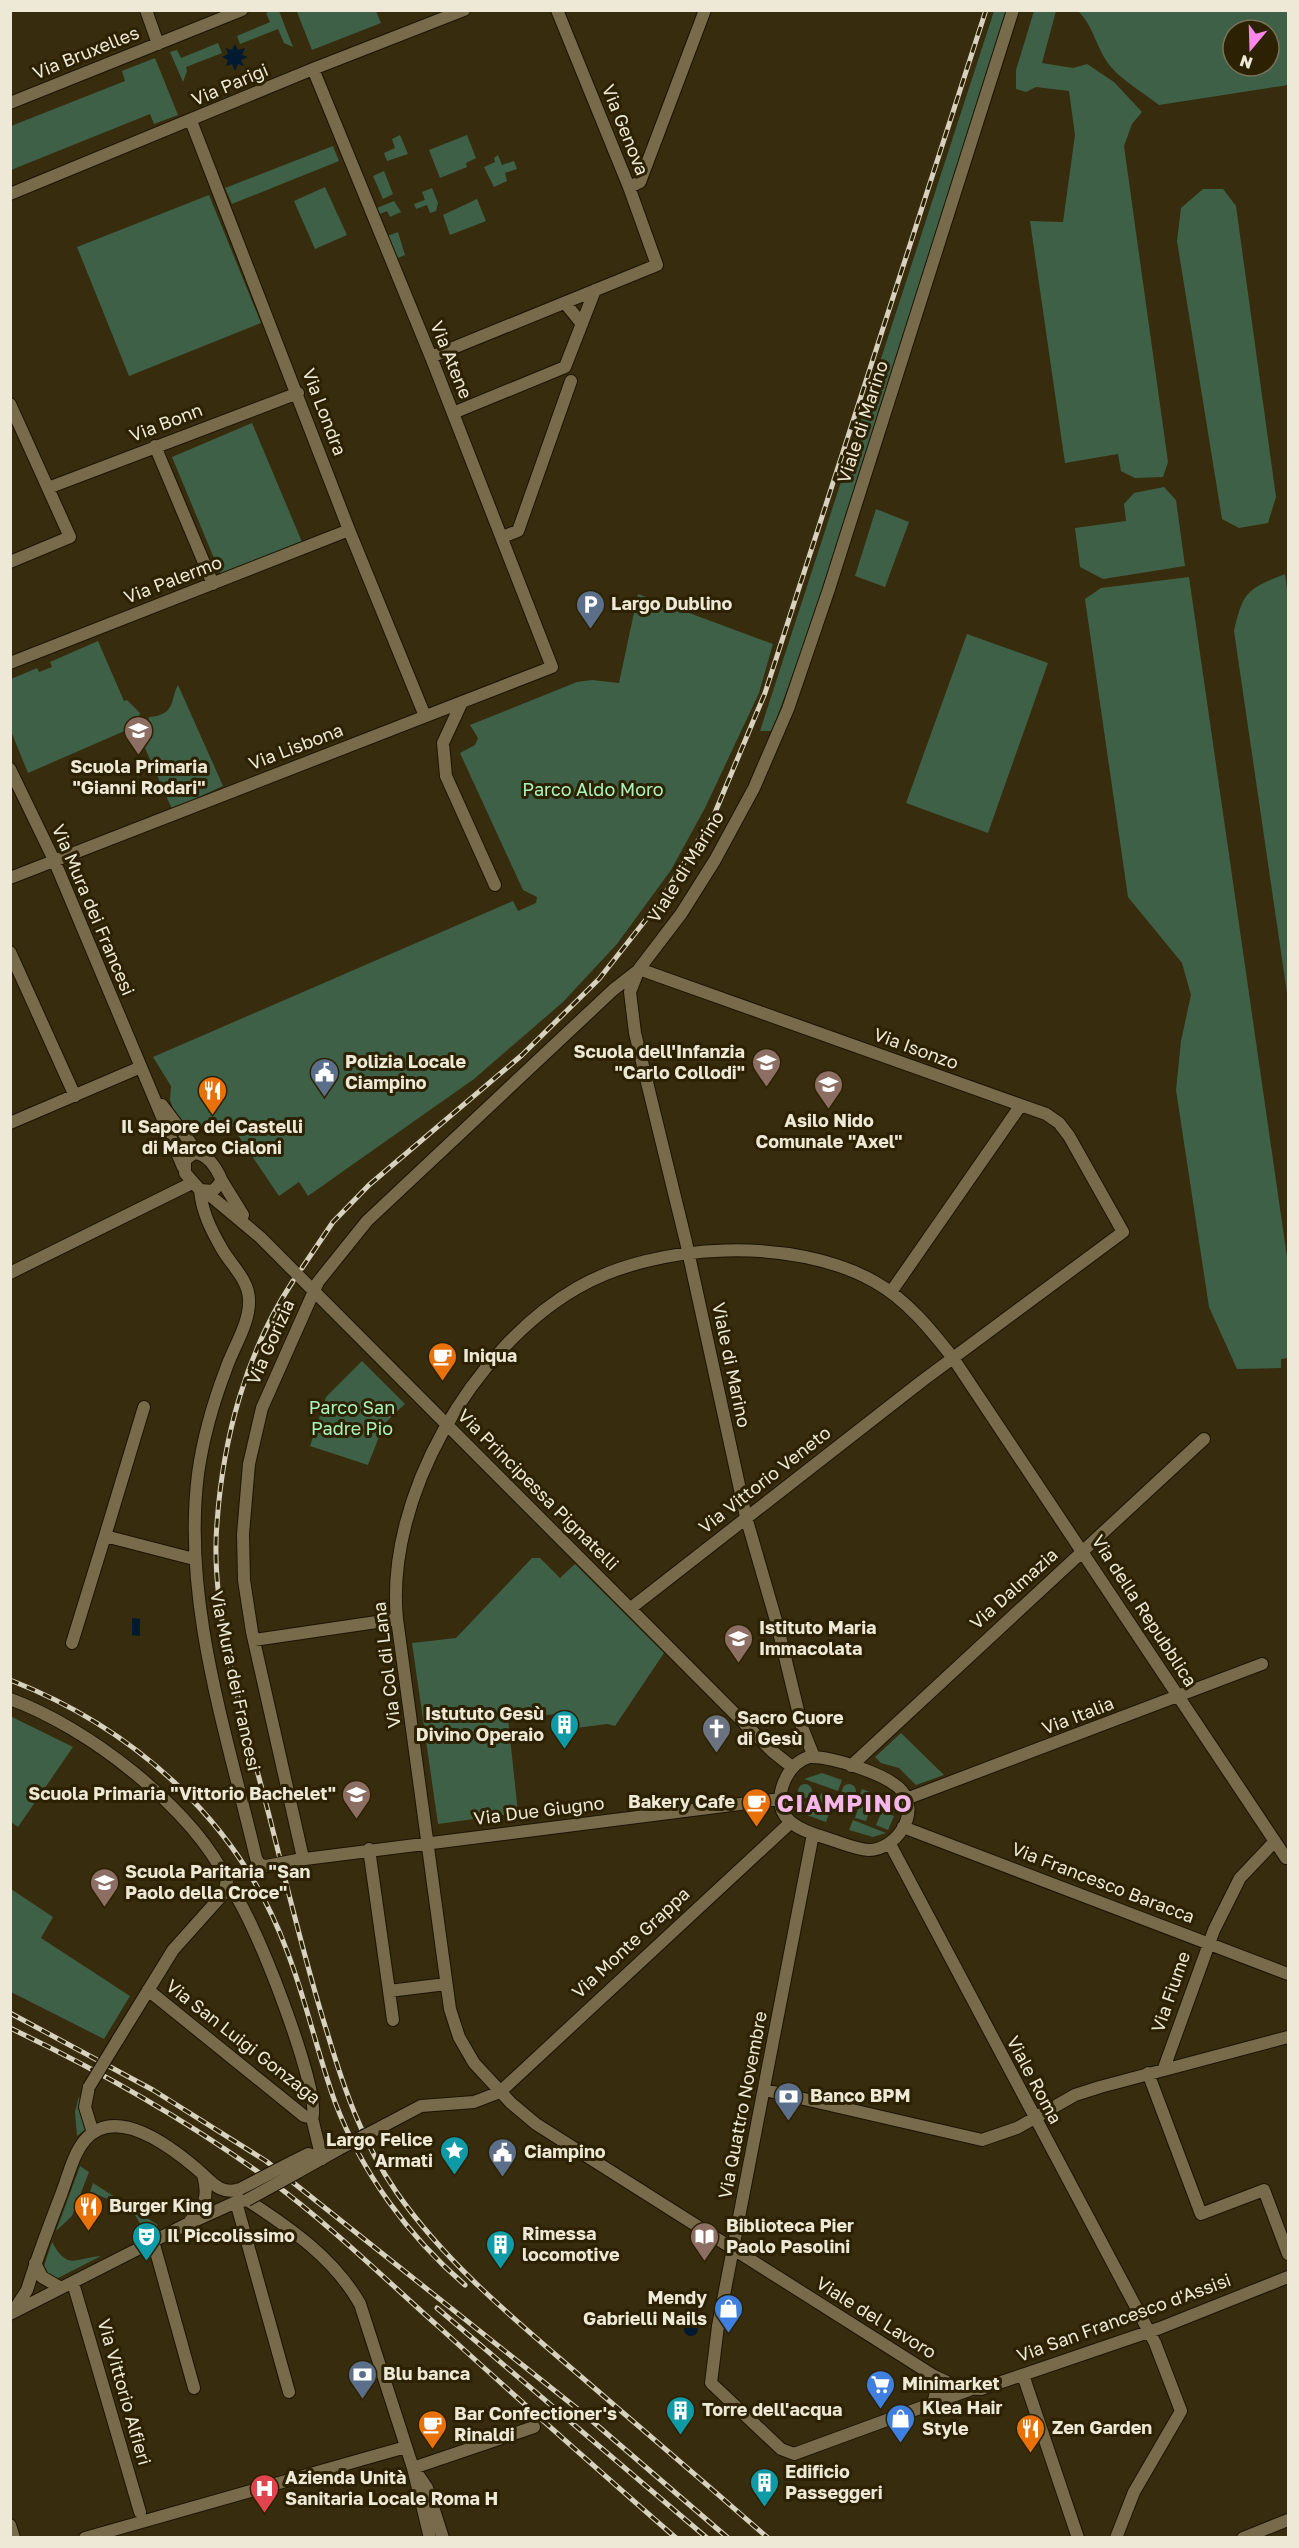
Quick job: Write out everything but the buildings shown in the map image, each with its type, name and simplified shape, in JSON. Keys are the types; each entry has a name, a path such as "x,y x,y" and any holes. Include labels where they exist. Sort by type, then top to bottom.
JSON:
{"street":[{"path":"146,10 158,44"},
{"name":"Via Bruxelles","path":"10,103 242,10"},
{"name":"Via Parigi","path":"10,194 313,69 464,10"},
{"name":"Via Genova","path":"557,10 629,187 657,265 595,290"},
{"path":"629,187 640,182 705,10"},
{"name":"Viale di Marino","path":"814,1757 802,1727 746,1518 688,1254 630,1008 630,992 639,969 681,914 715,860 754,788 788,709 829,589 1014,10"},
{"name":"Via Atene","path":"313,69 431,357 552,667"},
{"name":"Via Londra","path":"191,121 349,530 425,716"},
{"path":"431,357 595,290"},
{"path":"453,413 565,367 595,290"},
{"path":"565,303 582,324"},
{"path":"502,537 518,531 572,381"},
{"name":"Via Bonn","path":"48,488 298,393"},
{"path":"10,404 70,537 10,562"},
{"path":"155,446 213,584"},
{"name":"Via Palermo","path":"10,663 349,530"},
{"name":"Via Lisbona","path":"10,878 552,667"},
{"path":"462,702 443,742 446,776 495,885"},
{"name":"Via Mura dei Francesi","path":"10,769 54,860 183,1167 199,1188 204,1215 245,1284 249,1305 220,1383 206,1432 196,1490 194,1559 205,1638 256,1858 259,1863 266,1866 300,1859"},
{"path":"10,952 75,1096"},
{"name":"Via Isonzo","path":"639,969 1046,1114 1059,1123 1123,1232 978,1339"},
{"name":"Via Gorizia","path":"300,1859 245,1589 243,1556 252,1445 265,1400 313,1291 367,1221 613,990 639,969"},
{"path":"10,1123 141,1067"},
{"name":"Via Mura dei Francesi","path":"141,1067 167,1114 218,1172 222,1181"},
{"path":"891,1292 1021,1105"},
{"path":"183,1167 188,1157 200,1154"},
{"path":"10,1273 199,1188 213,1191 222,1181"},
{"name":"Via Principessa Pignatelli","path":"222,1181 260,1237"},
{"name":"Via Principessa Pignatelli","path":"199,1188 260,1237 772,1751 792,1767"},
{"name":"Via Col di Lana","path":"446,1984 397,1619 397,1578 402,1534 423,1473 447,1425 501,1352 565,1295 611,1272 688,1254 740,1250 793,1255 848,1270 891,1292 935,1336 953,1358"},
{"name":"Via Vittorio Veneto","path":"631,1608 978,1339"},
{"name":"Via della Repubblica","path":"953,1358 1286,1858"},
{"path":"72,1643 144,1407"},
{"name":"Via Dalmazia","path":"851,1766 1204,1439"},
{"path":"105,1536 194,1559"},
{"path":"254,1640 397,1619"},
{"name":"Via Italia","path":"906,1799 1262,1664"},
{"path":"10,1699 49,1715 76,1730 141,1778 201,1842 223,1872 228,1886 251,1921 274,1974 308,2079 315,2109 312,2118"},
{"path":"814,1757 851,1766 891,1782 906,1799 908,1810 903,1827 890,1844 867,1850 813,1834 790,1823 780,1799 784,1783 792,1767 801,1760 814,1757"},
{"name":"Via Due Giugno","path":"300,1859 780,1799"},
{"name":"Via Monte Grappa","path":"500,2092 790,1823"},
{"name":"Via Francesco Baracca","path":"903,1827 1288,1974"},
{"name":"Via Quattro Novembre","path":"790,2454 781,2449 711,2383 718,2326 813,1834"},
{"name":"Via Fiume","path":"1164,2068 1208,1942 1240,1878 1275,1841"},
{"name":"Viale Roma","path":"890,1844 1149,2332 1180,2403 1181,2411 1134,2492 1116,2538"},
{"path":"369,1850 393,2020"},
{"path":"93,2133 85,2107 89,2087 147,1990 182,1938 228,1886"},
{"path":"389,1991 446,1984"},
{"name":"Viale del Lavoro","path":"446,1984 452,2015 462,2043 474,2063 500,2092 566,2145 934,2376"},
{"name":"Via San Luigi Gonzaga","path":"147,1990 304,2116 312,2118 322,2159"},
{"path":"765,2090 982,2140 1034,2118 1075,2096 1100,2087 1164,2068 1288,2037"},
{"path":"1148,2073 1202,2214 1264,2190 1288,2254"},
{"path":"11,2314 25,2294 77,2154 93,2133 112,2125 129,2127 156,2140 223,2190 240,2189 322,2159 420,2106 474,2102 500,2092"},
{"path":"11,2314 185,2225 242,2201 295,2167"},
{"path":"185,2225 197,2214 205,2200 207,2188 202,2174"},
{"path":"242,2201 289,2392"},
{"path":"242,2201 315,2250 352,2290 364,2313 413,2468 430,2538"},
{"path":"153,2241 194,2388"},
{"path":"35,2263 42,2277 62,2288"},
{"name":"Via San Francesco d'Assisi","path":"790,2454 800,2453 971,2390 1149,2332 1288,2277"},
{"name":"Via Vittorio Alfieri","path":"73,2283 140,2512"},
{"path":"1023,2374 1078,2538"},
{"path":"934,2376 960,2388 971,2390"},
{"path":"933,2405 937,2386 934,2376"},
{"path":"413,2468 534,2427"},
{"path":"85,2538 406,2446"},
{"path":"413,2468 427,2488 444,2538"},
{"path":"1243,2538 1288,2520"},
{"path":"10,2525 14,2538"}],"green space":[{"path":"273,10 279,11 293,47 284,43 278,29 240,44 237,36 270,22 266,13"},
{"path":"376,11 381,23 312,50 297,12"},
{"path":"994,11 1009,11 827,580 772,731 760,731"},
{"path":"1034,11 1056,11 1042,63 1073,68 1087,64 1114,82 1142,112 1132,124 1124,146 1168,462 1163,477 1135,478 1121,471 1118,454 1065,463 1030,221 1063,222 1075,135 1069,91 1036,87 1026,92 1016,89 1016,70"},
{"path":"1078,11 1288,11 1288,85 1159,105 1111,67 1092,31"},
{"path":"218,43 222,53 186,67 183,82 170,52 177,50 181,58"},
{"path":"155,58 178,115 154,124 150,114 11,170 11,126 125,81 122,71"},
{"path":"400,135 408,154 387,161 384,153 395,148 392,139"},
{"path":"467,135 476,158 466,163 467,167 440,178 429,150"},
{"path":"333,146 339,161 232,204 225,188"},
{"path":"498,155 502,165 514,161 517,169 505,173 507,181 494,187 484,167 495,162 494,158"},
{"path":"384,171 393,194 383,199 373,176"},
{"path":"325,187 347,235 315,249 294,201"},
{"path":"432,188 438,203 436,211 430,213 427,205 416,209 414,204 425,200 422,192"},
{"path":"1203,189 1223,189 1236,206 1276,497 1268,523 1239,528 1222,519 1177,241 1181,208"},
{"path":"209,195 261,323 129,376 77,247"},
{"path":"477,199 486,221 450,235 443,215"},
{"path":"394,201 401,212 390,217 387,211 380,214 377,208"},
{"path":"398,232 405,255 398,258 387,236"},
{"path":"252,423 302,542 221,575 172,457"},
{"path":"1164,487 1176,500 1185,566 1103,579 1080,567 1075,528 1126,521 1124,504 1134,493"},
{"path":"876,509 909,522 885,587 855,576"},
{"path":"1285,574 1288,597 1288,1000 1234,631 1244,599 1249,593"},
{"path":"1189,577 1288,1264 1288,1358 1281,1359 1281,1368 1237,1369 1209,1307 1176,1090 1181,1041 1191,995 1182,963 1128,897 1085,599 1101,588"},
{"name":"Parco Aldo Moro","path":"638,594 773,644 759,693 705,808 671,870 617,944 563,1002 474,1079 308,1196 299,1182 279,1196 229,1122 187,1128 174,1111 170,1100 171,1086 153,1057 513,901 518,911 536,903 537,897 523,890 460,753 475,745 478,738 470,725 577,682 592,680 619,683"},
{"path":"967,634 1048,663 988,833 906,803"},
{"path":"98,641 124,701 127,700 140,713 136,726 28,773 11,731 11,679 37,668 39,672 52,667 50,662"},
{"path":"178,685 223,786 172,809 141,739 146,734 149,717 164,713 171,706"},
{"name":"Parco San Padre Pio","path":"362,1361 405,1404 384,1424 368,1465 310,1446 326,1397"},
{"path":"532,1558 540,1558 560,1578 575,1564 664,1653 615,1726 607,1724 561,1730 559,1714 508,1718 518,1813 438,1824 412,1643 456,1638"},
{"path":"10,1716 73,1747 18,1827 11,1822"},
{"path":"901,1733 944,1775 916,1785 899,1768 881,1763 875,1757"},
{"path":"822,1773 842,1780 838,1791 804,1779"},
{"path":"802,1784 808,1784 812,1791 808,1798 802,1798 798,1794 798,1788"},
{"path":"846,1784 852,1784 856,1791 852,1798 846,1798 842,1794 842,1788"},
{"path":"862,1789 887,1799 894,1812 858,1799"},
{"path":"823,1792 829,1792 833,1799 829,1806 823,1806 819,1802 819,1796"},
{"path":"797,1799 830,1811 826,1822 807,1815"},
{"path":"860,1803 871,1807 866,1821 855,1818"},
{"path":"882,1811 894,1816 888,1830 876,1825"},
{"path":"853,1820 886,1833 873,1837 849,1830"},
{"path":"11,1889 53,1917 41,1938 130,1996 104,2039 11,1992"},
{"path":"79,2096 87,2128 77,2136 75,2112"},
{"path":"80,2166 89,2172 72,2216 56,2231"},
{"path":"93,2183 115,2197 113,2201 90,2192"},
{"path":"131,2208 158,2225 145,2232"},
{"path":"52,2242 67,2260 101,2256 58,2278 49,2276 44,2266"}],"water":[{"path":"235,44 238,50 245,48 242,55 248,57 241,60 244,66 238,64 235,71 232,64 226,66 228,60 222,57 228,54 226,48 232,50"},
{"path":"132,1618 140,1619 140,1636 132,1635"},
{"path":"688,2322 694,2322 698,2329 694,2336 688,2336 684,2332 684,2326"}],"railway":[{"path":"302,1268 333,1222 369,1185 522,1055 599,979 659,903 714,815 765,693 986,10"},
{"path":"293,1281 262,1337 250,1366 231,1428 220,1491 216,1559 224,1634 241,1711 311,1979 348,2095 364,2136 397,2193 416,2219 459,2267 529,2332 768,2538"},
{"path":"10,1680 56,1700 100,1725 141,1754 178,1786 212,1822 242,1862 267,1905 294,1970 335,2102 359,2154 389,2202 406,2224 424,2246 465,2285"},
{"path":"10,2013 153,2090 266,2161 584,2414 728,2538"},
{"path":"10,2028 145,2099 272,2182 336,2234 676,2538"},
{"path":"437,2308 707,2538"}],"place":[{"name":"Largo Dublino","path":"590,630"},
{"name":"Scuola Primaria \"Gianni Rodari\"","path":"139,756"},
{"name":"Scuola dell'Infanzia \"Carlo Collodi\"","path":"766,1088"},
{"name":"Polizia Locale Ciampino","path":"324,1098"},
{"name":"Asilo Nido Comunale \"Axel\"","path":"829,1110"},
{"name":"Il Sapore dei Castelli di Marco Cialoni","path":"212,1116"},
{"name":"Iniqua","path":"442,1382"},
{"name":"Istituto Maria Immacolata","path":"738,1664"},
{"name":"Istututo Gesù Divino Operaio","path":"565,1750"},
{"name":"Sacro Cuore di Gesù","path":"716,1754"},
{"name":"Scuola Primaria \"Vittorio Bachelet\"","path":"357,1820"},
{"name":"Bakery Cafe","path":"756,1828"},
{"name":"Scuola Paritaria \"San Paolo della Croce\"","path":"104,1908"},
{"name":"Banco BPM","path":"789,2122"},
{"name":"Largo Felice Armati","path":"454,2176"},
{"name":"Ciampino","path":"503,2178"},
{"name":"Burger King","path":"88,2232"},
{"name":"Il Piccolissimo","path":"146,2262"},
{"name":"Biblioteca Pier Paolo Pasolini","path":"705,2262"},
{"name":"Rimessa locomotive","path":"501,2270"},
{"name":"Mendy Gabrielli Nails","path":"728,2334"},
{"name":"Blu banca","path":"362,2400"},
{"name":"Minimarket","path":"881,2410"},
{"name":"Torre dell'acqua","path":"681,2436"},
{"name":"Klea Hair Style","path":"901,2444"},
{"name":"Bar Confectioner's Rinaldi","path":"433,2450"},
{"name":"Zen Garden","path":"1031,2454"},
{"name":"Edificio Passeggeri","path":"764,2508"},
{"name":"Azienda Unità Sanitaria Locale Roma H","path":"264,2514"}],"district":[{"name":"CIAMPINO","path":"845,1804"}]}
